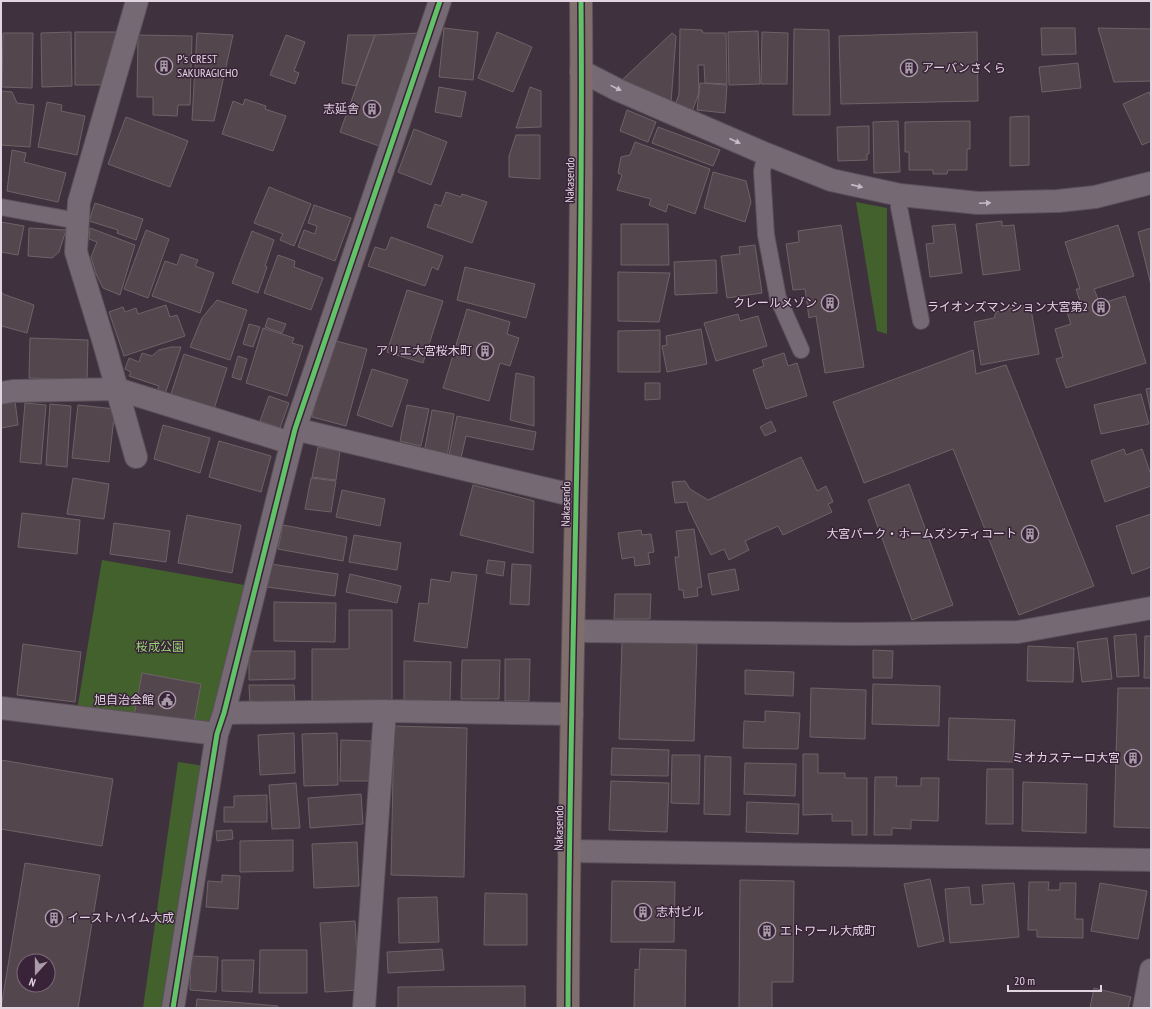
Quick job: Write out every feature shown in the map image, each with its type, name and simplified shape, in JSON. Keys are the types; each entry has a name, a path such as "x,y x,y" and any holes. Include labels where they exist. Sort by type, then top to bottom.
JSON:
{"highway":[{"name":"Nakasendo","path":"568,1008 569,851 575,631 581,1"}],"street":[{"path":"136,457 76,252 79,202 137,1"},
{"path":"173,1008 217,734 224,713 293,436 440,1"},
{"path":"581,71 618,90 766,154 831,180 900,195 978,203 1058,201 1095,197 1151,183"},
{"path":"1,393 13,391 117,388 293,436 576,496"},
{"path":"575,631 856,634 1018,632 1151,608"},
{"path":"1,708 217,734"},
{"path":"224,713 385,711 572,714"},
{"path":"364,1008 385,711"},
{"path":"569,851 1151,860"},
{"path":"1147,1002 1151,970"}],"lane":[{"path":"766,154 762,171 766,235 778,298 802,350"},
{"path":"900,195 899,207 921,321"},
{"path":"1,207 78,221"}],"green space":[{"path":"856,202 887,208 887,334 877,331"},
{"name":"桜成公園","path":"102,560 250,586 213,728 77,710"},
{"path":"178,762 205,766 168,1008 143,1008"}],"building":[{"path":"444,28 478,32 473,80 439,77"},
{"path":"1041,28 1075,28 1076,54 1042,55"},
{"path":"1098,28 1151,29 1151,81 1114,82"},
{"path":"680,29 702,30 703,33 726,33 727,84 705,83 704,65 698,65 699,93 691,114 675,106 679,94"},
{"path":"794,29 829,30 830,115 793,115"},
{"path":"758,31 760,84 729,85 728,32"},
{"path":"71,32 72,86 42,87 41,33"},
{"path":"75,32 120,32 101,85 75,85"},
{"path":"497,32 532,47 513,92 478,78"},
{"path":"762,32 788,33 787,84 761,84"},
{"name":"アーバンさくら","path":"977,32 978,101 841,104 839,36"},
{"path":"3,33 33,33 32,88 2,87"},
{"path":"197,33 233,35 214,121 192,120"},
{"name":"志延舎","path":"421,33 382,147 340,132 375,35"},
{"path":"672,33 676,36 671,103 622,80"},
{"name":"P's CREST SAKURAGICHO","path":"138,35 192,36 190,105 178,105 177,116 153,115 153,97 137,97"},
{"path":"286,35 305,42 294,71 299,73 295,84 270,75"},
{"path":"348,35 375,35 356,86 342,83"},
{"path":"1078,63 1081,88 1042,92 1039,67"},
{"path":"700,83 727,85 725,113 697,110"},
{"path":"439,87 466,92 461,117 435,112"},
{"path":"530,87 541,91 541,127 516,128"},
{"path":"1,91 12,92 17,103 34,105 30,147 1,145"},
{"path":"1149,92 1151,98 1151,141 1142,145 1123,104"},
{"path":"245,99 266,106 265,109 286,116 273,151 222,134 233,101 243,105"},
{"path":"47,102 62,105 61,111 85,116 77,155 38,147"},
{"path":"627,110 656,122 648,142 620,131"},
{"path":"1029,116 1029,165 1010,166 1010,117"},
{"path":"126,117 188,141 170,187 108,164"},
{"path":"898,121 900,172 874,173 873,122"},
{"path":"970,121 970,149 967,149 967,170 948,170 947,174 933,174 933,170 909,170 909,152 905,152 905,122"},
{"path":"869,126 869,154 867,154 867,160 838,161 837,127"},
{"path":"658,127 720,150 713,166 652,143"},
{"path":"414,129 447,142 431,185 398,172"},
{"path":"516,135 540,135 540,179 509,177 509,156"},
{"path":"635,142 710,169 695,214 668,204 666,212 649,205 651,199 617,190 622,175 618,173 621,157 630,155"},
{"path":"12,150 26,153 24,162 66,173 58,202 7,191"},
{"path":"713,172 746,181 751,202 745,222 704,208"},
{"path":"269,187 311,204 294,246 280,240 283,234 254,223"},
{"path":"446,192 461,197 462,194 487,202 472,243 427,227 435,204 441,206"},
{"path":"95,203 143,219 136,240 117,233 118,230 89,221"},
{"path":"314,205 351,218 335,261 298,247 304,230 315,234 317,226 308,223"},
{"path":"1002,221 1002,226 1014,225 1020,270 983,275 976,224"},
{"path":"1,222 24,226 18,255 1,252"},
{"path":"621,224 668,224 669,265 621,265"},
{"path":"955,224 962,273 930,277 926,244 934,243 932,226"},
{"name":"クレールメゾン","path":"841,225 864,367 825,373 816,316 809,318 805,289 793,290 786,244 799,242 798,231"},
{"name":"ライオンズマンション大宮第2","path":"1118,225 1134,276 1094,289 1100,304 1125,296 1146,363 1066,388 1056,359 1063,357 1055,329 1071,324 1066,309 1081,305 1076,289 1080,289 1065,242"},
{"path":"29,228 66,230 59,252 52,258 28,256"},
{"path":"90,228 135,245 120,295 103,288 96,274 91,257 97,242 89,239"},
{"path":"1151,228 1151,285 1138,232"},
{"path":"146,230 169,239 148,298 124,289"},
{"path":"252,231 274,240 258,293 232,283"},
{"path":"391,237 443,256 438,270 432,267 425,286 368,266 375,247 386,250"},
{"path":"755,245 762,293 727,298 721,256 740,254 739,247"},
{"path":"181,254 198,260 195,266 214,273 200,313 152,296 165,261 177,265"},
{"path":"278,255 295,261 294,267 323,278 311,310 264,293"},
{"path":"716,260 717,293 675,295 674,262"},
{"path":"465,267 535,284 526,318 457,300"},
{"path":"618,272 670,273 659,322 618,321"},
{"path":"407,290 443,301 423,363 387,352"},
{"path":"1,291 3,294 34,305 27,333 2,326 1,331"},
{"path":"217,300 247,310 230,360 190,347 202,318"},
{"path":"1030,304 1039,354 981,365 974,322 994,318 996,312"},
{"path":"166,305 170,317 177,315 185,336 124,356 109,312 123,307 125,312 136,308 138,314"},
{"name":"アリエ大宮桜木町","path":"467,309 510,322 507,334 519,338 510,366 500,363 489,401 443,388"},
{"path":"738,314 740,321 758,316 767,346 716,361 704,323"},
{"path":"268,318 286,324 282,333 265,327"},
{"path":"249,324 260,327 253,347 243,344"},
{"path":"263,328 294,338 292,343 303,346 287,396 246,383"},
{"path":"701,329 707,364 667,372 662,346 667,345 666,336"},
{"path":"660,330 660,372 618,372 618,331"},
{"path":"30,338 88,340 87,380 29,378"},
{"path":"332,340 367,349 346,426 312,417"},
{"path":"171,347 181,347 165,394 157,391 159,386 129,376 131,372 125,369 129,358 139,362 142,353 152,356 159,350"},
{"name":"大宮パーク・ホームズシティコート","path":"973,350 976,374 1006,365 1094,586 1019,615 953,449 864,483 833,402"},
{"path":"784,353 788,366 797,363 807,396 766,409 753,370 764,366 762,360"},
{"path":"184,354 227,368 214,409 171,394"},
{"path":"238,356 247,359 241,380 232,377"},
{"path":"372,369 408,380 392,427 357,415"},
{"path":"516,373 534,377 534,426 510,420"},
{"path":"645,383 660,383 660,399 645,400"},
{"path":"1151,388 1151,413 1146,389"},
{"path":"1141,394 1149,424 1101,434 1094,405"},
{"path":"269,396 289,403 280,428 260,421"},
{"path":"15,401 18,425 1,428 1,403"},
{"path":"25,403 46,405 41,464 20,462"},
{"path":"50,404 71,406 67,467 46,465"},
{"path":"78,405 115,409 109,462 72,458"},
{"path":"407,405 429,409 421,446 400,441"},
{"path":"432,410 454,414 447,457 424,453"},
{"path":"457,416 536,432 533,450 466,436 461,458 449,455"},
{"path":"771,421 776,431 765,436 760,427"},
{"path":"163,425 210,438 200,473 154,459"},
{"path":"219,441 271,456 261,492 209,477"},
{"path":"318,447 340,451 336,480 312,477"},
{"path":"1124,449 1126,455 1142,449 1151,475 1151,486 1105,502 1091,461"},
{"path":"801,457 817,491 826,486 833,502 828,504 832,512 783,535 778,526 745,541 749,550 729,560 724,549 711,555 689,510 687,502 675,503 672,482 685,481 690,489 708,500"},
{"path":"73,478 109,484 104,519 67,514"},
{"path":"311,478 336,481 331,512 305,509"},
{"path":"909,484 953,605 912,620 868,500"},
{"path":"473,485 534,501 533,553 460,535"},
{"path":"342,490 385,499 380,526 336,517"},
{"path":"22,513 80,520 77,554 18,547"},
{"path":"1151,514 1151,567 1132,574 1116,526"},
{"path":"187,515 241,525 232,573 178,563"},
{"path":"114,523 170,531 166,562 110,554"},
{"path":"283,525 347,537 343,561 278,549"},
{"path":"694,529 702,587 697,588 698,596 684,598 683,590 679,590 675,557 679,557 676,531"},
{"path":"641,530 642,535 651,534 654,552 648,553 650,564 635,566 634,557 622,559 618,533"},
{"path":"354,535 401,543 397,570 349,562"},
{"path":"488,560 505,562 503,576 486,573"},
{"path":"271,564 338,574 335,596 267,587"},
{"path":"512,564 531,565 529,605 510,604"},
{"path":"735,569 739,590 712,595 708,574"},
{"path":"452,572 477,575 467,648 414,641 419,603 428,604 431,579 450,582"},
{"path":"350,574 401,586 397,603 346,592"},
{"path":"615,594 651,594 650,619 614,619"},
{"path":"274,602 336,603 335,642 274,641"},
{"path":"349,610 392,610 392,701 312,702 312,649 349,649"},
{"path":"1136,634 1139,676 1117,677 1114,636"},
{"path":"1145,636 1151,636 1151,678 1144,678"},
{"path":"1107,638 1112,679 1082,682 1077,642"},
{"path":"622,641 697,644 694,741 619,739"},
{"path":"23,644 81,652 75,702 17,695"},
{"path":"1028,646 1074,648 1073,682 1027,681"},
{"path":"873,650 893,651 892,678 873,678"},
{"path":"249,651 295,651 295,679 249,680"},
{"path":"505,659 530,659 529,701 505,701"},
{"path":"462,660 500,660 499,699 461,699"},
{"path":"404,661 451,662 450,702 404,701"},
{"path":"745,670 794,672 793,696 745,694"},
{"name":"旭自治会館","path":"142,673 201,684 193,727 134,716"},
{"path":"873,684 940,686 939,726 872,724"},
{"path":"249,685 294,685 295,704 250,705"},
{"path":"811,688 866,690 865,739 810,737"},
{"name":"ミオカステーロ大宮","path":"1118,688 1151,688 1151,828 1114,827"},
{"path":"765,711 800,713 798,749 743,748 744,721 765,722"},
{"path":"949,718 1015,720 1013,762 948,760"},
{"path":"394,726 467,728 464,877 391,875"},
{"path":"294,733 295,773 260,775 258,735"},
{"path":"337,733 338,785 304,786 302,734"},
{"path":"341,740 371,741 370,781 340,781"},
{"path":"612,748 669,750 668,776 611,775"},
{"path":"803,754 818,754 818,773 845,773 845,778 867,778 867,835 852,835 852,821 832,821 832,814 803,815"},
{"path":"672,755 700,755 699,804 671,803"},
{"path":"705,756 731,757 730,815 704,814"},
{"path":"1,760 113,779 102,846 1,829"},
{"path":"745,763 796,764 795,796 744,794"},
{"path":"987,769 1013,769 1013,824 986,824"},
{"path":"875,777 897,777 896,786 921,786 921,778 939,778 938,821 911,820 911,829 892,828 892,835 874,835"},
{"path":"611,781 669,783 667,832 609,830"},
{"path":"1023,782 1087,784 1086,833 1022,831"},
{"path":"296,783 300,828 272,829 269,785"},
{"path":"361,794 363,824 310,828 308,798"},
{"path":"267,795 267,822 224,822 224,807 234,807 234,796"},
{"path":"747,802 799,804 798,834 746,832"},
{"path":"232,830 233,839 217,841 216,831"},
{"path":"293,840 293,871 240,872 240,841"},
{"path":"357,842 359,886 314,888 312,844"},
{"name":"イーストハイム大成","path":"25,863 100,875 78,1008 1,1008"},
{"path":"222,875 240,876 238,909 206,907 208,881 222,882"},
{"path":"930,879 944,941 918,947 904,884"},
{"name":"エトワール大成町","path":"740,880 794,881 793,982 772,982 772,1008 739,1008"},
{"name":"志村ビル","path":"612,881 675,882 674,942 611,942"},
{"path":"1029,882 1049,882 1048,890 1060,890 1060,883 1076,883 1075,919 1083,919 1083,938 1037,937 1037,930 1028,930"},
{"path":"1014,883 1019,937 950,943 945,889 969,887 971,905 984,904 982,885"},
{"path":"1100,883 1147,891 1138,939 1091,931"},
{"path":"485,893 527,894 527,945 484,945"},
{"path":"437,897 439,942 399,943 398,898"},
{"path":"355,921 359,990 325,992 320,923"},
{"path":"442,949 444,970 388,973 387,952"},
{"path":"640,949 686,950 685,1008 634,1008 635,969 639,970"},
{"path":"260,950 307,950 307,993 259,993"},
{"path":"191,956 218,957 216,992 190,990"},
{"path":"222,960 254,960 252,992 222,991"},
{"path":"525,986 525,1008 398,1008 398,987"},
{"path":"1094,988 1131,997 1128,1008 1090,1008"},
{"path":"197,999 278,1006 278,1008 196,1008"}],"cycle path":[{"path":"173,1008 217,734 224,713 295,429 440,1"},
{"path":"568,1008 580,253 581,1"}],"place":[{"name":"P's CREST SAKURAGICHO","path":"164,66"},
{"name":"アーバンさくら","path":"909,68"},
{"name":"志延舎","path":"372,109"},
{"name":"クレールメゾン","path":"830,303"},
{"name":"ライオンズマンション大宮第2","path":"1101,307"},
{"name":"アリエ大宮桜木町","path":"485,351"},
{"name":"大宮パーク・ホームズシティコート","path":"1030,534"},
{"name":"旭自治会館","path":"167,700"},
{"name":"ミオカステーロ大宮","path":"1133,758"},
{"name":"志村ビル","path":"643,912"},
{"name":"イーストハイム大成","path":"54,918"},
{"name":"エトワール大成町","path":"767,931"}]}
